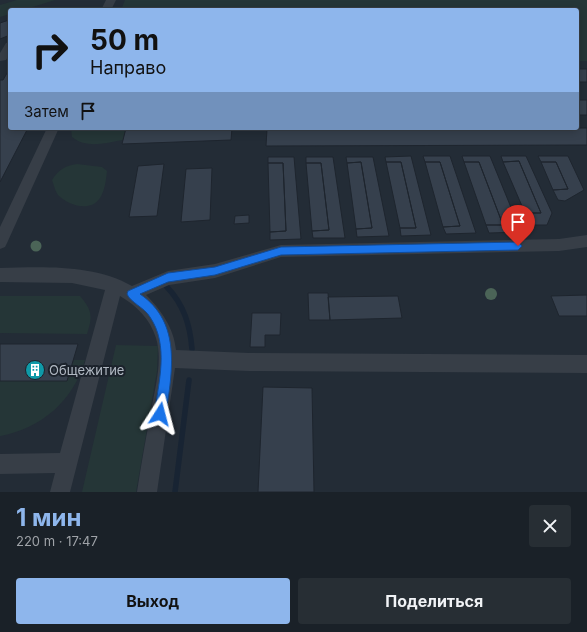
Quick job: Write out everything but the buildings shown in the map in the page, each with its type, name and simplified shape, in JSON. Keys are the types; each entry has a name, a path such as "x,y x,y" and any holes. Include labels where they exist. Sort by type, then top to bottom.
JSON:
{"street":[{"path":"0,58 2,58 8,48"},
{"path":"0,243 52,130"},
{"path":"132,294 168,278 215,271 281,251 559,245 587,241"},
{"path":"0,275 76,277 114,286 132,294 144,303 153,313 161,325 166,340 167,359 166,375 147,492"},
{"path":"60,492 114,286"},
{"path":"167,359 249,362 587,364"},
{"path":"0,464 68,463"}],"shaded area":[{"path":"17,0 55,0 29,8 8,8 8,15 0,17 0,5"},
{"path":"125,0 587,0 587,61 579,61 579,8 122,8"},
{"path":"71,130 126,130 123,140 103,144 84,143 72,137"},
{"path":"77,164 102,167 107,171 102,195 96,203 79,206 62,199 55,190 52,180 57,173 69,166"},
{"path":"0,296 80,296 89,309 91,318 87,334 0,333"},
{"path":"116,345 158,346 157,371 136,492 82,492"},
{"path":"74,360 85,360 73,388 64,400 54,410 29,427 0,436 0,381 67,381"}],"waterway":[{"path":"167,287 182,308 190,332 192,349"},
{"path":"175,492 189,380"}],"place":[{"name":"Общежитие","path":"35,370"}],"route":[{"path":"160,414 166,375 166,340 161,325 153,313 144,303 132,294 168,278 182,274 215,271 281,251 518,246"}]}
